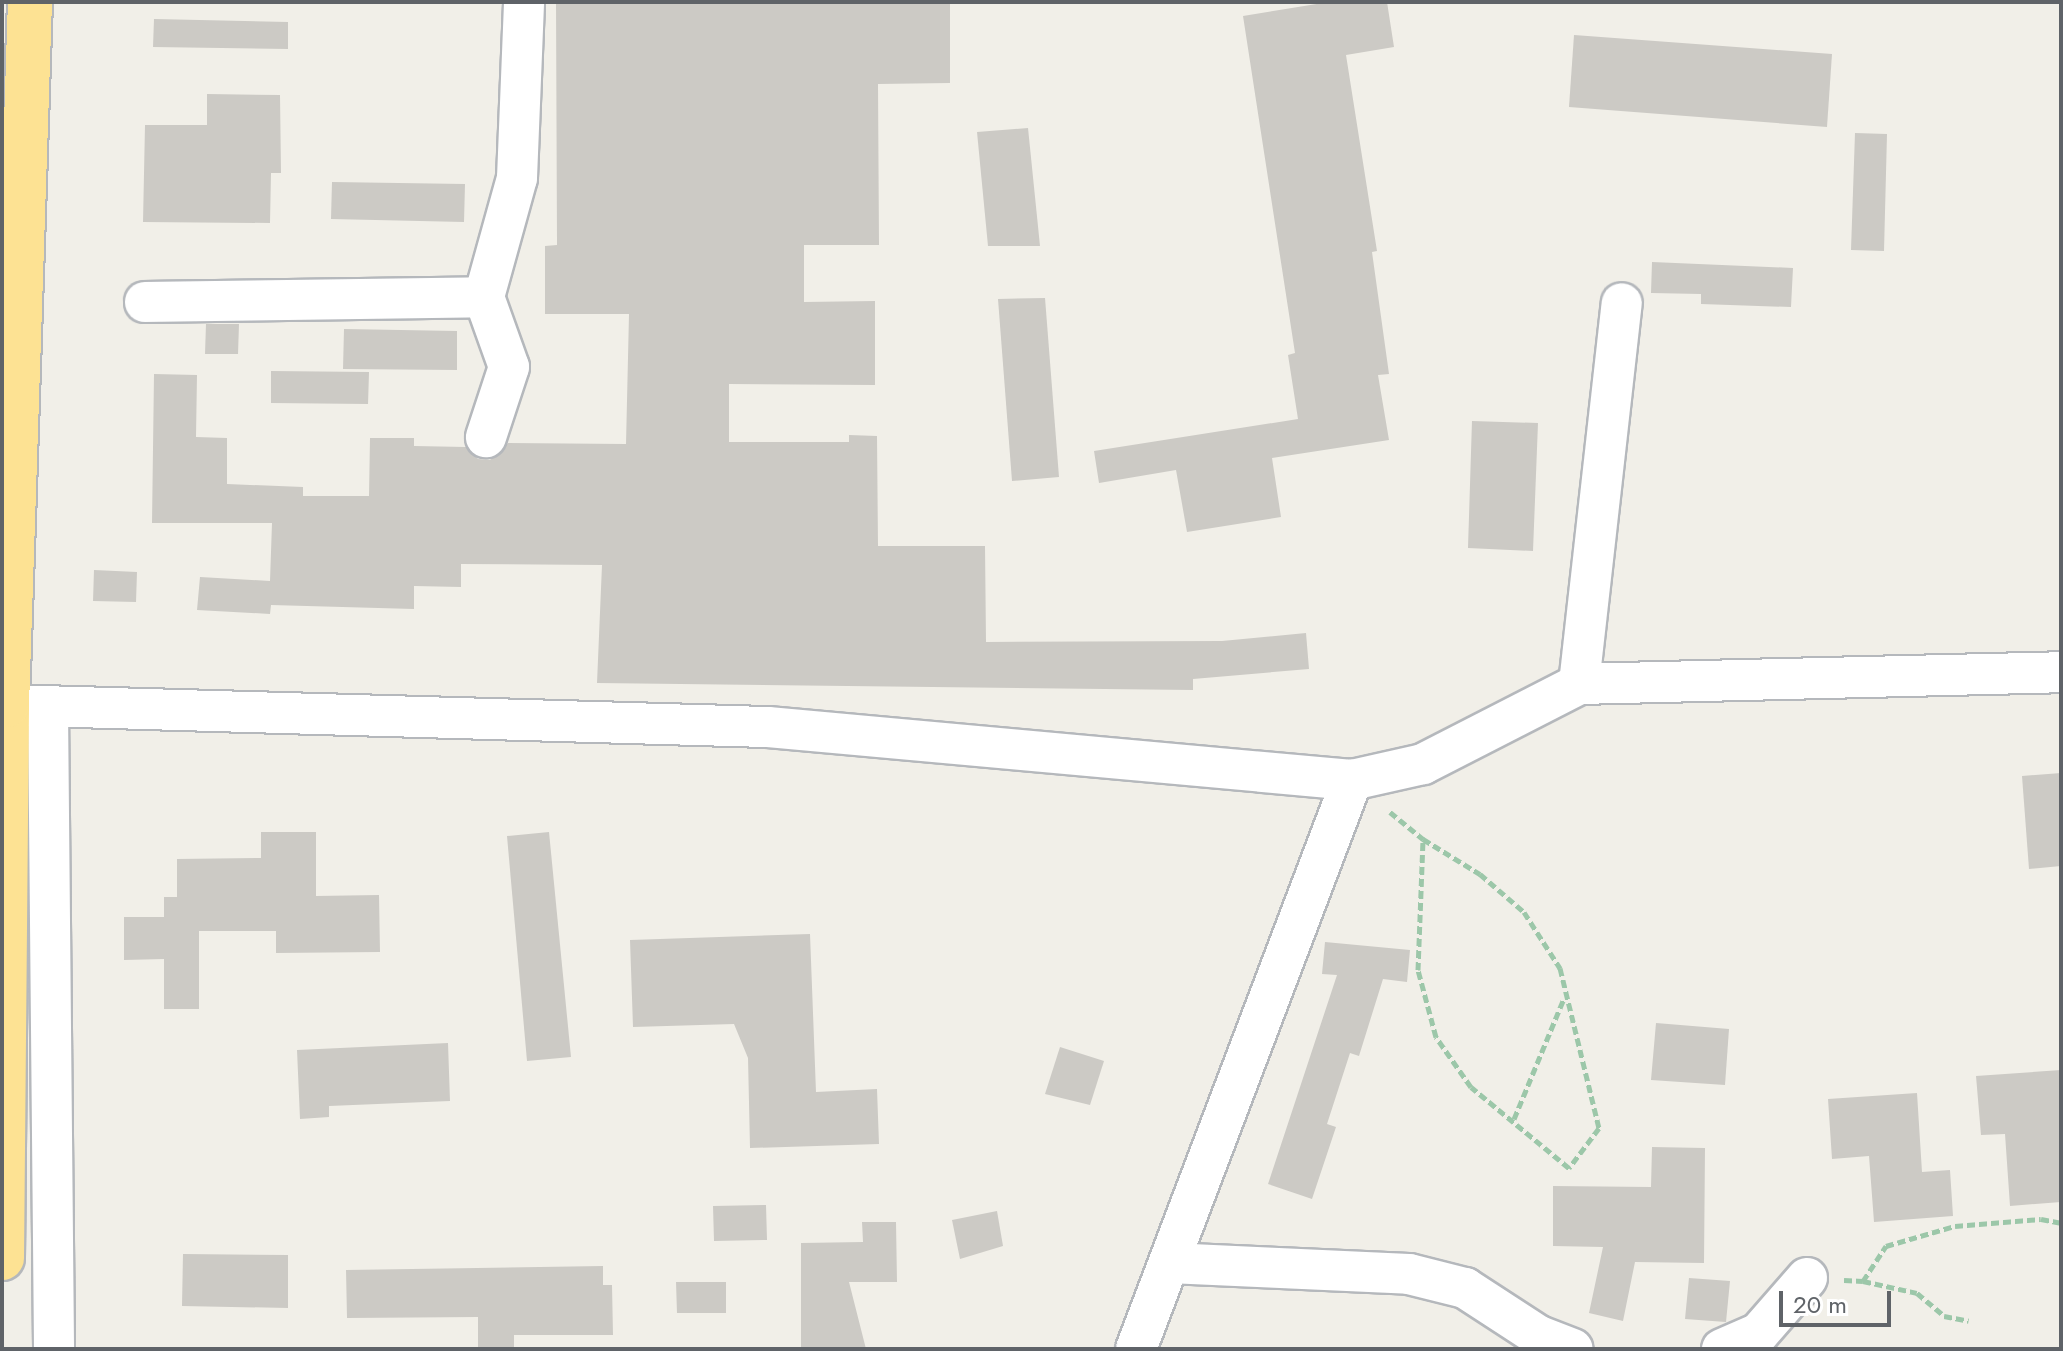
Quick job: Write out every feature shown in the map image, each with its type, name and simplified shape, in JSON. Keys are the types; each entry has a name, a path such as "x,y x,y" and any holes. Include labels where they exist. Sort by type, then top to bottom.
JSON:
{"highway":[{"path":"2,1258 27,707 30,2"}],"street":[{"path":"486,437 509,367 484,297 517,178 524,2"},
{"path":"145,302 484,297"},
{"path":"1579,684 1622,303"},
{"path":"54,1349 27,707 768,727 1352,780 1423,764 1579,684 2061,672"},
{"path":"1136,1349 1352,780"},
{"path":"1169,1263 1409,1274 1465,1288 1539,1336 1573,1349"},
{"path":"1722,1349 1759,1333 1807,1278"}],"path":[{"path":"1423,839 1480,874 1524,912 1560,968 1565,996 1599,1128 1569,1168 1514,1119 1471,1087 1436,1037 1418,970 1423,839"},
{"path":"1514,1119 1565,996"},
{"path":"1863,1281 1886,1246 1955,1226 2041,1219 2061,1223"},
{"path":"1807,1278 1863,1281 1917,1293 1944,1316 1969,1321"}],"building":[{"path":"556,2 950,2 950,83 878,84 879,245 804,245 804,302 875,301 875,385 729,384 729,442 849,442 849,435 877,436 878,546 985,546 986,642 1222,641 1306,633 1309,669 1193,679 1193,690 597,683 602,565 461,564 461,587 414,586 414,609 271,605 270,614 197,610 200,577 270,581 272,523 152,523 154,374 197,375 196,437 227,438 227,484 303,487 303,496 369,496 370,438 414,438 414,446 466,447 478,459 490,460 508,443 626,444 629,314 545,314 545,246 557,245"},
{"path":"1329,2 1387,2 1394,47 1346,55 1377,251 1372,252 1389,374 1378,375 1389,440 1272,458 1281,517 1187,532 1176,470 1099,483 1094,451 1298,419 1288,355 1295,353 1243,16"},
{"path":"154,19 288,22 288,49 153,47"},
{"path":"1574,35 1832,54 1827,127 1569,107"},
{"path":"207,94 280,95 281,173 271,173 270,223 143,222 145,125 207,125"},
{"path":"1028,128 1040,246 988,246 977,132"},
{"path":"1855,133 1887,134 1884,251 1851,250"},
{"path":"332,182 465,184 464,222 331,219"},
{"path":"1652,262 1793,268 1791,307 1701,304 1701,294 1651,293"},
{"path":"1045,298 1059,477 1012,481 998,299"},
{"path":"206,324 239,324 238,354 205,354"},
{"path":"344,329 457,331 457,370 343,369"},
{"path":"271,371 369,372 368,404 271,403"},
{"path":"1472,421 1538,423 1533,551 1468,548"},
{"path":"94,570 137,572 136,602 93,601"},
{"path":"2061,773 2061,866 2029,869 2022,776"},
{"path":"261,832 316,832 316,896 379,895 380,952 276,953 276,931 199,931 199,1009 164,1009 164,959 124,960 124,917 164,917 164,897 177,897 177,859 261,858"},
{"path":"549,832 571,1057 527,1061 507,836"},
{"path":"810,934 816,1092 877,1089 879,1144 750,1148 748,1058 734,1024 633,1027 630,940"},
{"path":"1325,942 1410,950 1407,982 1383,979 1359,1056 1350,1053 1327,1124 1336,1127 1312,1199 1268,1184 1337,975 1322,974"},
{"path":"1656,1023 1729,1029 1725,1085 1651,1080"},
{"path":"448,1043 450,1101 329,1106 329,1117 300,1119 297,1050"},
{"path":"1060,1047 1104,1061 1090,1105 1045,1094"},
{"path":"2061,1070 2061,1202 2010,1206 2005,1134 1981,1135 1976,1076"},
{"path":"1917,1093 1922,1172 1950,1170 1953,1216 1874,1222 1869,1156 1832,1159 1828,1099"},
{"path":"1652,1147 1705,1148 1704,1263 1635,1262 1623,1321 1589,1313 1603,1247 1553,1246 1553,1186 1651,1187"},
{"path":"766,1205 767,1240 714,1241 713,1206"},
{"path":"997,1211 1003,1246 960,1259 952,1220"},
{"path":"862,1222 896,1222 897,1282 849,1282 866,1349 801,1349 801,1243 863,1242"},
{"path":"183,1254 288,1255 288,1308 182,1306"},
{"path":"603,1266 603,1285 612,1285 613,1335 514,1335 514,1349 478,1349 478,1317 347,1318 346,1270"},
{"path":"1689,1278 1730,1281 1726,1322 1685,1319"},
{"path":"676,1282 726,1282 726,1313 677,1313"}]}
